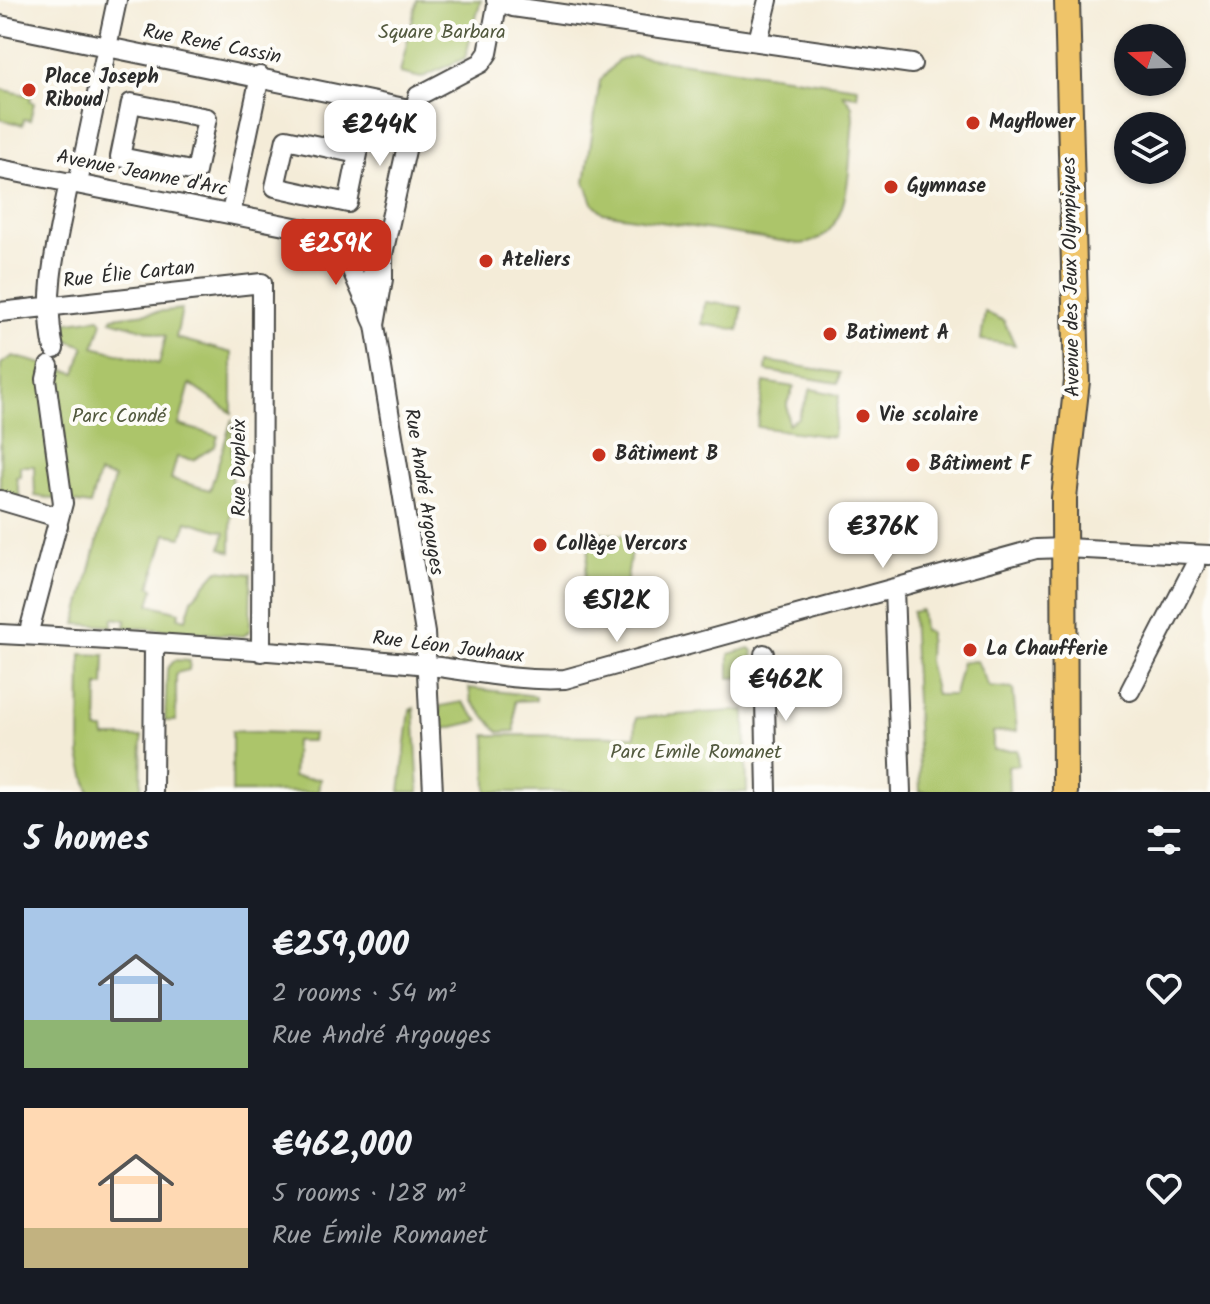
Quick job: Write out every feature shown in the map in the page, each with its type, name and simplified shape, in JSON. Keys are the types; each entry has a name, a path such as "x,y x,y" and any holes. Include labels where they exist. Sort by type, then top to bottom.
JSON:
{"main road":[{"name":"Avenue des Jeux Olympiques","path":"1065,792 1065,474 1077,381 1067,0"}],"street":[{"path":"28,635 63,503 46,379 52,358 48,287 117,0"},
{"path":"758,41 768,0"},
{"path":"365,300 371,273 383,254 418,96 481,63 488,53 497,1 831,55 912,64"},
{"name":"Rue René Cassin","path":"0,25 414,110"},
{"path":"231,213 260,76"},
{"path":"131,103 207,118 196,172 120,157 131,103"},
{"path":"286,139 358,154 348,203 312,195 275,187 286,139"},
{"name":"Avenue Jeanne d'Arc","path":"0,169 313,231 367,244 383,254"},
{"path":"312,195 313,231 346,257 369,260 383,254"},
{"name":"Rue André Argouges","path":"375,325 383,279 383,254"},
{"name":"Rue André Argouges","path":"346,257 375,325 428,666 433,792"},
{"name":"Rue Élie Cartan","path":"0,312 262,283"},
{"name":"Rue Dupleix","path":"261,652 262,283"},
{"path":"0,500 54,516 59,521"},
{"name":"Rue Léon Jouhaux","path":"0,634 154,643 428,666 515,679 565,679 1036,549 1202,555"},
{"path":"1130,691 1202,555"},
{"path":"894,588 901,792"},
{"path":"153,792 154,643"},
{"path":"764,654 767,792"}],"green space":[{"name":"Square Barbara","path":"417,0 481,0 465,58 421,78 400,73"},
{"path":"635,56 858,87 857,96 843,94 852,106 853,119 849,176 840,214 831,229 818,239 800,244 603,213 593,203 585,182 600,81 618,60"},
{"path":"0,89 31,96 30,101 34,103 30,120 24,119 23,125 0,119"},
{"path":"705,302 742,307 739,330 702,324"},
{"name":"Parc Condé","path":"182,309 176,338 232,353 232,413 190,384 179,425 218,436 215,446 193,460 177,457 171,479 210,490 232,419 231,552 221,548 225,532 187,521 182,537 166,534 150,586 154,588 149,604 179,612 178,617 186,619 192,599 218,570 251,574 250,630 244,636 125,627 126,620 113,618 112,626 76,624 114,478 99,474 90,505 35,496 34,466 20,466 20,476 16,477 20,497 0,491 1,364 13,356 76,373 84,346 59,337 62,323 99,318 102,322 94,347 159,364 166,336 111,320 113,317"},
{"path":"985,312 1004,321 1015,345 981,340"},
{"path":"767,361 840,373 838,383 766,371"},
{"path":"764,382 794,387 787,403 788,424 798,418 811,389 839,395 833,437 757,427"},
{"path":"592,531 633,537 621,620 579,614"},
{"path":"921,610 923,630 929,632 928,661 936,695 954,695 962,662 977,661 989,687 1013,689 1017,731 993,732 993,750 1017,750 1018,765 1008,766 1009,792 920,792 912,612"},
{"path":"750,648 753,651 754,677 729,678 729,654"},
{"path":"81,654 105,655 104,686 98,686 97,730 104,730 105,737 142,737 141,792 89,792 80,755"},
{"path":"175,660 190,661 189,670 176,673 176,721 165,721 167,669"},
{"path":"469,688 536,696 536,700 515,701 515,731 499,732 471,701"},
{"path":"462,702 479,721 440,730 440,706"},
{"path":"414,708 419,792 400,792 410,710"},
{"name":"Parc Emile Romanet","path":"745,710 747,792 487,792 486,735 635,736 636,718"},
{"path":"232,731 313,734 312,741 295,741 293,777 320,779 318,792 232,792"}],"place":[{"name":"Place Joseph Riboud","path":"29,90"},
{"name":"Mayflower","path":"973,123"},
{"name":"Gymnase","path":"891,187"},
{"name":"Ateliers","path":"486,261"},
{"name":"Batiment A","path":"830,334"},
{"name":"Vie scolaire","path":"863,416"},
{"name":"Bâtiment B","path":"599,455"},
{"name":"Bâtiment F","path":"913,465"},
{"name":"Collège Vercors","path":"540,545"},
{"name":"La Chaufferie","path":"970,650"}]}
